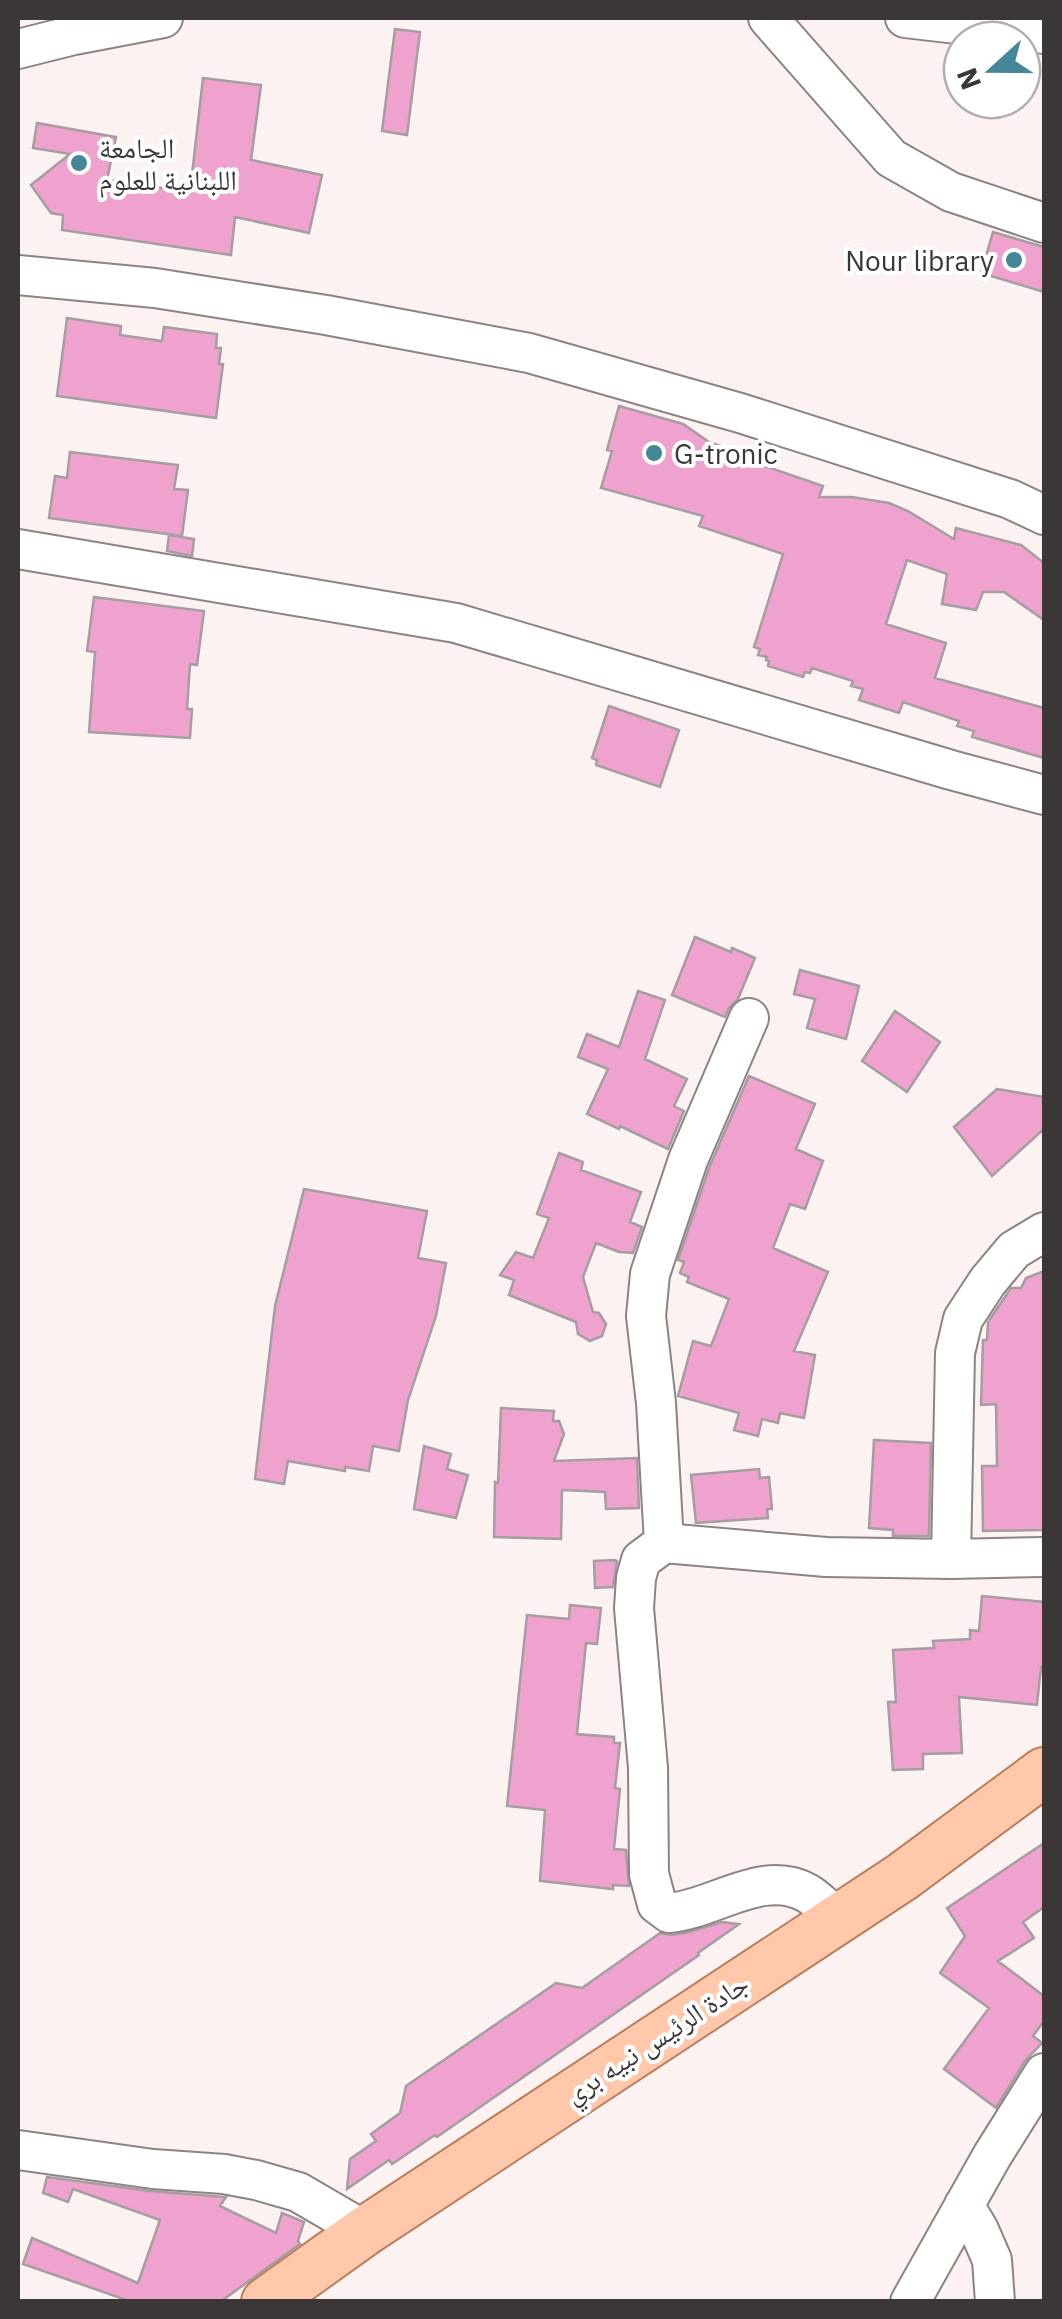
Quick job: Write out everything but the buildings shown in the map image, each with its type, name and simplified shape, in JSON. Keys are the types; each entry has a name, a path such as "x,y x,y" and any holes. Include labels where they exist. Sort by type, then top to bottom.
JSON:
{"main road":[{"name":"جادة الرئيس نبيه بري","path":"266,2302 365,2230 902,1877 1044,1772"}],"street":[{"path":"18,49 163,18"},
{"path":"768,18 891,158 952,192 1044,223"},
{"path":"904,18 1044,34"},
{"path":"18,276 156,288 529,352 740,412 1010,500 1044,515"},
{"path":"18,549 456,622 951,770 1044,794"},
{"path":"664,1543 656,1403 646,1316 650,1274 688,1160 750,1018"},
{"path":"951,1559 955,1353 963,1319 988,1280 1014,1250 1044,1232"},
{"path":"838,1919 806,1892 784,1886 761,1887 720,1898 688,1912 669,1913 657,1904 649,1874 648,1768 634,1608 642,1560 664,1543 826,1557 1044,1557"},
{"path":"910,2302 1044,2072"},
{"path":"18,2150 256,2180 298,2192 365,2230"},
{"path":"964,2206 980,2230 992,2260 995,2302"}],"place":[{"name":"الجامعة اللبنانية للعلوم","path":"79,163"},
{"name":"Nour library","path":"1014,260"},
{"name":"G-tronic","path":"654,453"}]}
